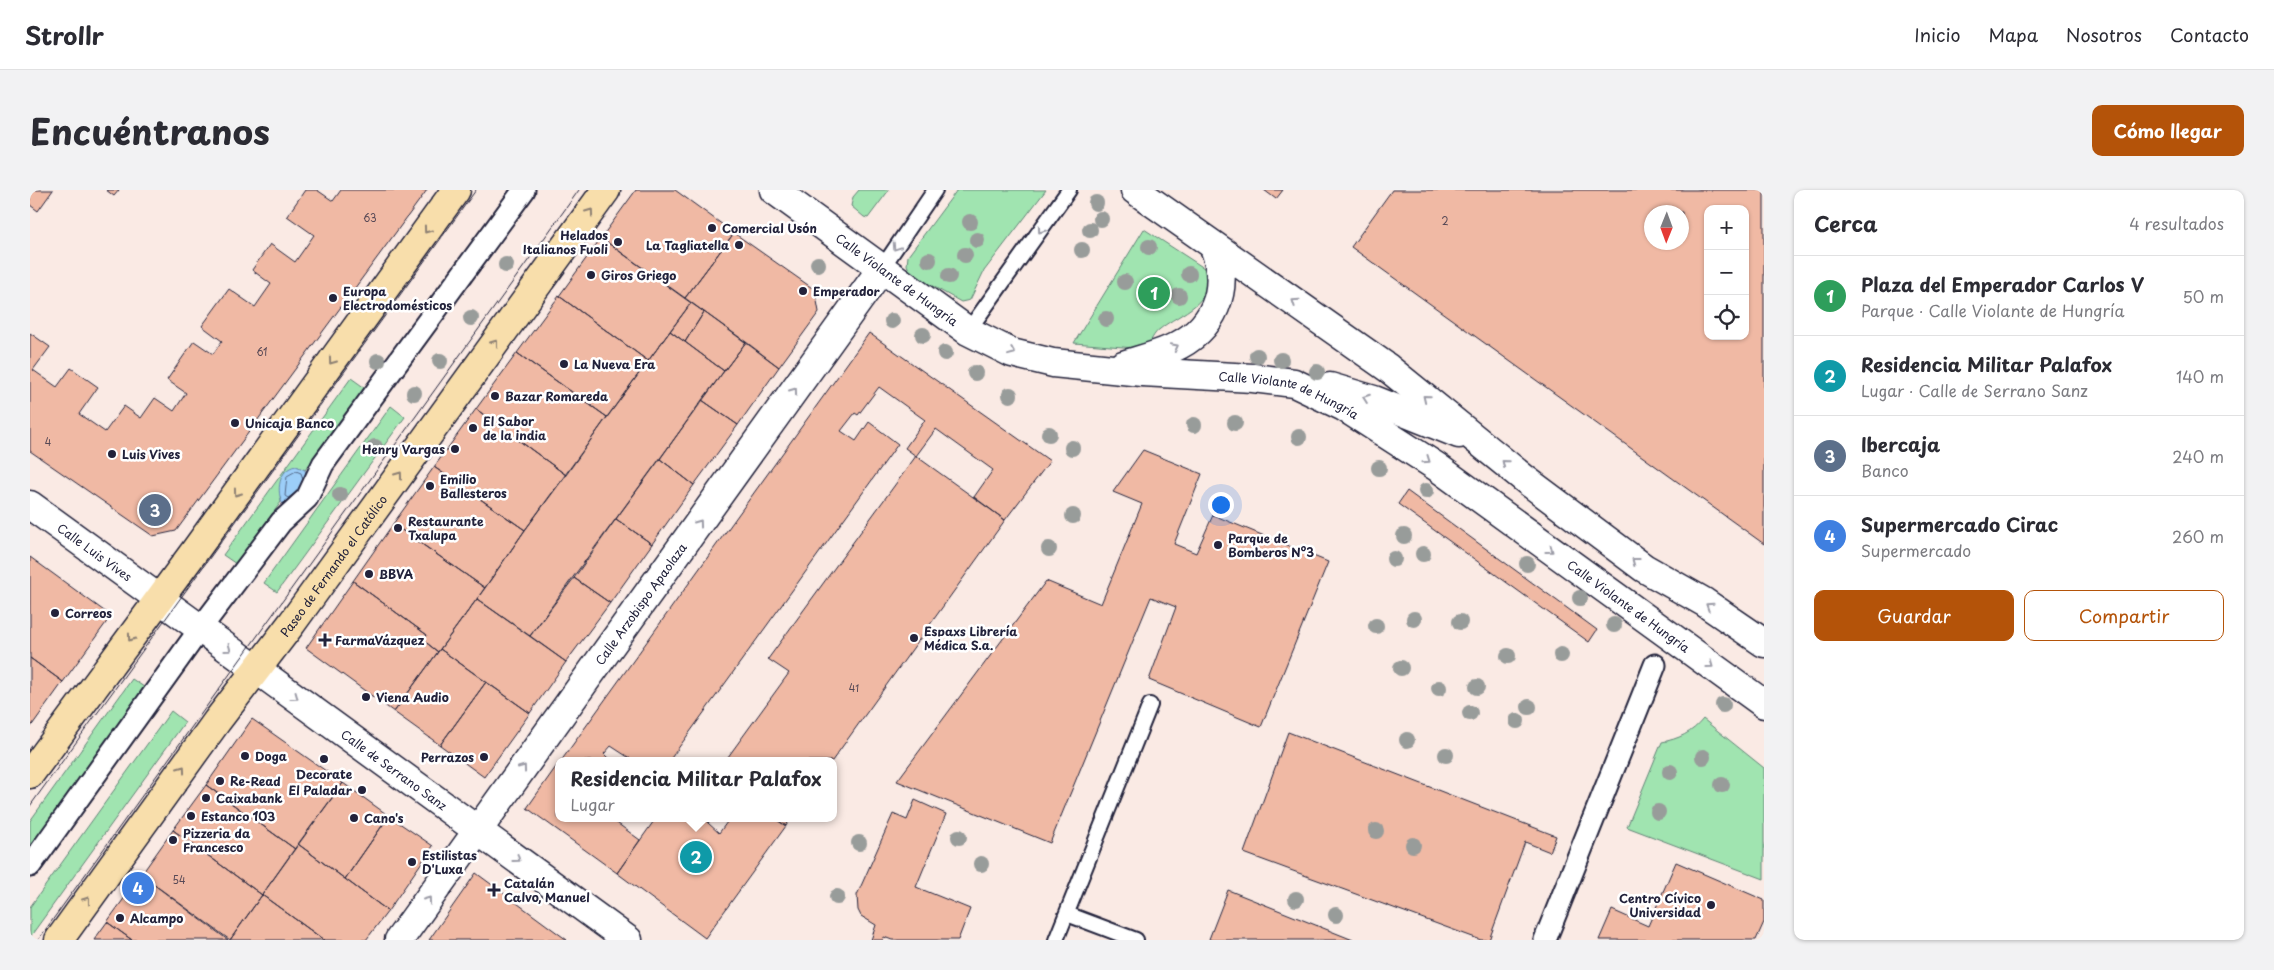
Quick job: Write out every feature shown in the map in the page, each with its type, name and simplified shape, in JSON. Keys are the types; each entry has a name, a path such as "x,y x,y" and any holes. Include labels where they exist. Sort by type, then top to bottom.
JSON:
{"main road":[{"path":"30,774 160,599 456,190"},
{"name":"Paseo de Fernando el Católico","path":"59,940 256,669 298,615 606,190"},
{"name":"Calle Violante de Hungría","path":"774,190 968,331 1012,353 1032,359 1142,372 1253,378 1294,383 1344,407 1398,441 1764,704"},
{"path":"1135,190 1388,368 1526,480 1644,568 1704,602 1764,643"},
{"path":"1112,368 1172,349 1190,339 1203,328 1212,315 1221,289 1220,261 1214,246"},
{"name":"Calle Arzobispo Apaolaza","path":"400,940 882,268"},
{"path":"1294,383 1327,386 1349,392 1444,430 1477,440"},
{"name":"Calle Luis Vives","path":"30,505 160,599"},
{"name":"Calle de Serrano Sanz","path":"160,599 628,940"}],"street":[{"path":"30,866 200,629 280,522 307,498 323,464 524,190"},
{"path":"1545,940 1655,665"}],"lane":[{"path":"882,268 935,190"},
{"path":"968,331 1069,190"},
{"path":"1056,940 1150,705"},
{"path":"1067,914 1136,940"}],"green space":[{"path":"859,190 889,190 868,218 851,206 853,197"},
{"path":"957,190 1046,190 984,271 970,300 961,302 911,274 907,265 908,256"},
{"path":"1144,229 1204,268 1207,290 1195,305 1158,331 1147,349 1074,343"},
{"path":"351,378 365,388 305,470 296,466 285,471 280,485 281,502 236,564 223,555"},
{"path":"391,406 405,417 277,592 264,583"},
{"path":"132,679 147,689 30,851 30,821"},
{"path":"171,711 185,722 30,937 30,907"},
{"path":"1703,719 1764,768 1764,879 1627,827 1662,742 1684,735"}],"water":[{"path":"296,466 305,470 308,482 292,501 283,505 279,488 282,476 290,468"}],"building":[{"path":"30,190 53,190 38,211 30,205"},
{"path":"106,190 119,190 114,196"},
{"path":"305,190 317,190 333,201 341,190 427,190 176,531 153,536 30,451 30,333 50,347 33,370 57,387 71,368 98,387 79,414 105,432 124,406 141,418 155,398 174,411 186,393 167,380 194,341 213,354 222,341 202,326 229,289 255,307 271,284 252,270 270,244 295,262 314,235 287,216"},
{"path":"636,190 675,190 734,233 685,298 601,238"},
{"path":"1264,190 1283,190 1276,199"},
{"path":"1392,190 1764,190 1764,544 1351,247"},
{"path":"734,233 815,290 819,312 779,367 685,298"},
{"path":"601,238 691,303 648,361 559,296"},
{"path":"559,296 648,361 607,417 517,353"},
{"path":"691,303 704,312 685,342 670,331"},
{"path":"704,312 746,342 724,371 685,342"},
{"path":"670,331 724,371 530,636 477,599"},
{"path":"869,333 1050,461 1005,520 974,497 993,470 936,429 916,456 905,448 925,420 879,387 858,415 855,413 841,431 856,441 869,422 898,444 672,757 628,757 611,746 604,754 607,757 564,757"},
{"path":"746,342 779,367 738,425 702,400"},
{"path":"517,353 607,417 566,475 476,409"},
{"path":"702,400 738,425 694,485 660,459"},
{"path":"476,409 566,475 525,530 434,467"},
{"path":"1143,450 1202,474 1174,544 1196,553 1213,515 1328,562 1261,727 1149,680 1176,607 1151,597 1050,843 897,781 1046,581 1101,604 1142,504 1113,492"},
{"path":"916,456 1005,520 835,757 728,757 789,673 768,659"},
{"path":"660,459 694,485 652,544 616,519"},
{"path":"434,467 525,530 485,588 393,524"},
{"path":"1407,491 1597,630 1589,642 1398,504"},
{"path":"616,519 652,544 610,603 574,578"},
{"path":"393,524 485,588 438,652 423,640 427,635 353,581"},
{"path":"30,557 111,616 63,682 30,658"},
{"path":"574,578 610,603 566,662 530,636"},
{"path":"353,581 427,635 423,640 438,652 394,712 306,648"},
{"path":"477,599 566,662 530,713 440,649"},
{"path":"440,649 486,682 440,745 394,712"},
{"path":"30,658 63,682 30,728"},
{"path":"486,682 530,713 484,777 440,745"},
{"path":"252,719 343,783 295,849 206,785"},
{"path":"1288,732 1556,836 1550,852 1525,842 1489,940 1481,940 1244,853"},
{"path":"555,768 555,822 615,822 640,840 617,873 527,808"},
{"path":"343,783 389,816 345,879 298,844"},
{"path":"206,785 295,849 262,895 173,830"},
{"path":"915,800 946,814 916,887 970,909 958,940 892,940 884,937 883,940 871,940 876,925 861,916 858,910 857,895 893,814 907,820"},
{"path":"389,816 433,846 388,911 345,879"},
{"path":"653,822 709,822 719,833 727,822 780,822 786,826 705,938 617,873"},
{"path":"780,822 788,822 786,826"},
{"path":"173,830 262,895 230,940 141,875"},
{"path":"298,844 388,911 366,940 324,940 262,895"},
{"name":"Centro Cívico Universidad","path":"1676,862 1764,900 1764,922 1756,940 1599,940 1612,910 1648,926"},
{"path":"476,873 567,940 429,940"},
{"path":"141,875 228,940 132,940 107,922"},
{"path":"1228,890 1353,940 1209,939"},
{"path":"262,895 324,940 230,940"},
{"path":"107,922 132,940 94,940"}],"tram line":[{"path":"30,806 476,190"},
{"path":"38,940 579,190"}],"place":[{"name":"Comercial Usón","path":"712,228"},
{"name":"Helados Italianos Fuoli","path":"618,242"},
{"name":"La Tagliatella","path":"739,245"},
{"name":"Giros Griego","path":"591,275"},
{"name":"Emperador","path":"803,291"},
{"name":"Plaza del Emperador Carlos V","path":"1154,293"},
{"name":"Europa Electrodomésticos","path":"333,298"},
{"name":"La Nueva Era","path":"564,364"},
{"name":"Bazar Romareda","path":"495,396"},
{"name":"Unicaja Banco","path":"235,423"},
{"name":"El Sabor de la india","path":"473,428"},
{"name":"Henry Vargas","path":"455,449"},
{"name":"Luis Vives","path":"112,454"},
{"name":"Emilio Ballesteros","path":"430,486"},
{"name":"Ibercaja","path":"155,510"},
{"name":"Restaurante Txalupa","path":"398,528"},
{"name":"Parque de Bomberos Nº3","path":"1218,545"},
{"name":"BBVA","path":"369,574"},
{"name":"Correos","path":"55,613"},
{"name":"Espaxs Librería Médica S.a.","path":"914,638"},
{"name":"FarmaVázquez","path":"325,640"},
{"name":"Viena Audio","path":"366,697"},
{"name":"Doga","path":"245,756"},
{"name":"Perrazos","path":"484,757"},
{"name":"Decorate","path":"324,759"},
{"name":"Re-Read","path":"220,781"},
{"name":"El Paladar","path":"362,790"},
{"name":"Caixabank","path":"206,798"},
{"name":"Estanco 103","path":"191,816"},
{"name":"Cano's","path":"354,818"},
{"name":"Pizzeria da Francesco","path":"173,840"},
{"name":"Residencia Militar Palafox","path":"696,857"},
{"name":"Estilistas D'Luxa","path":"412,862"},
{"name":"Supermercado Cirac","path":"138,888"},
{"name":"Catalán Calvo, Manuel","path":"494,890"},
{"name":"Centro Cívico Universidad","path":"1711,905"},
{"name":"Alcampo","path":"120,918"}]}
